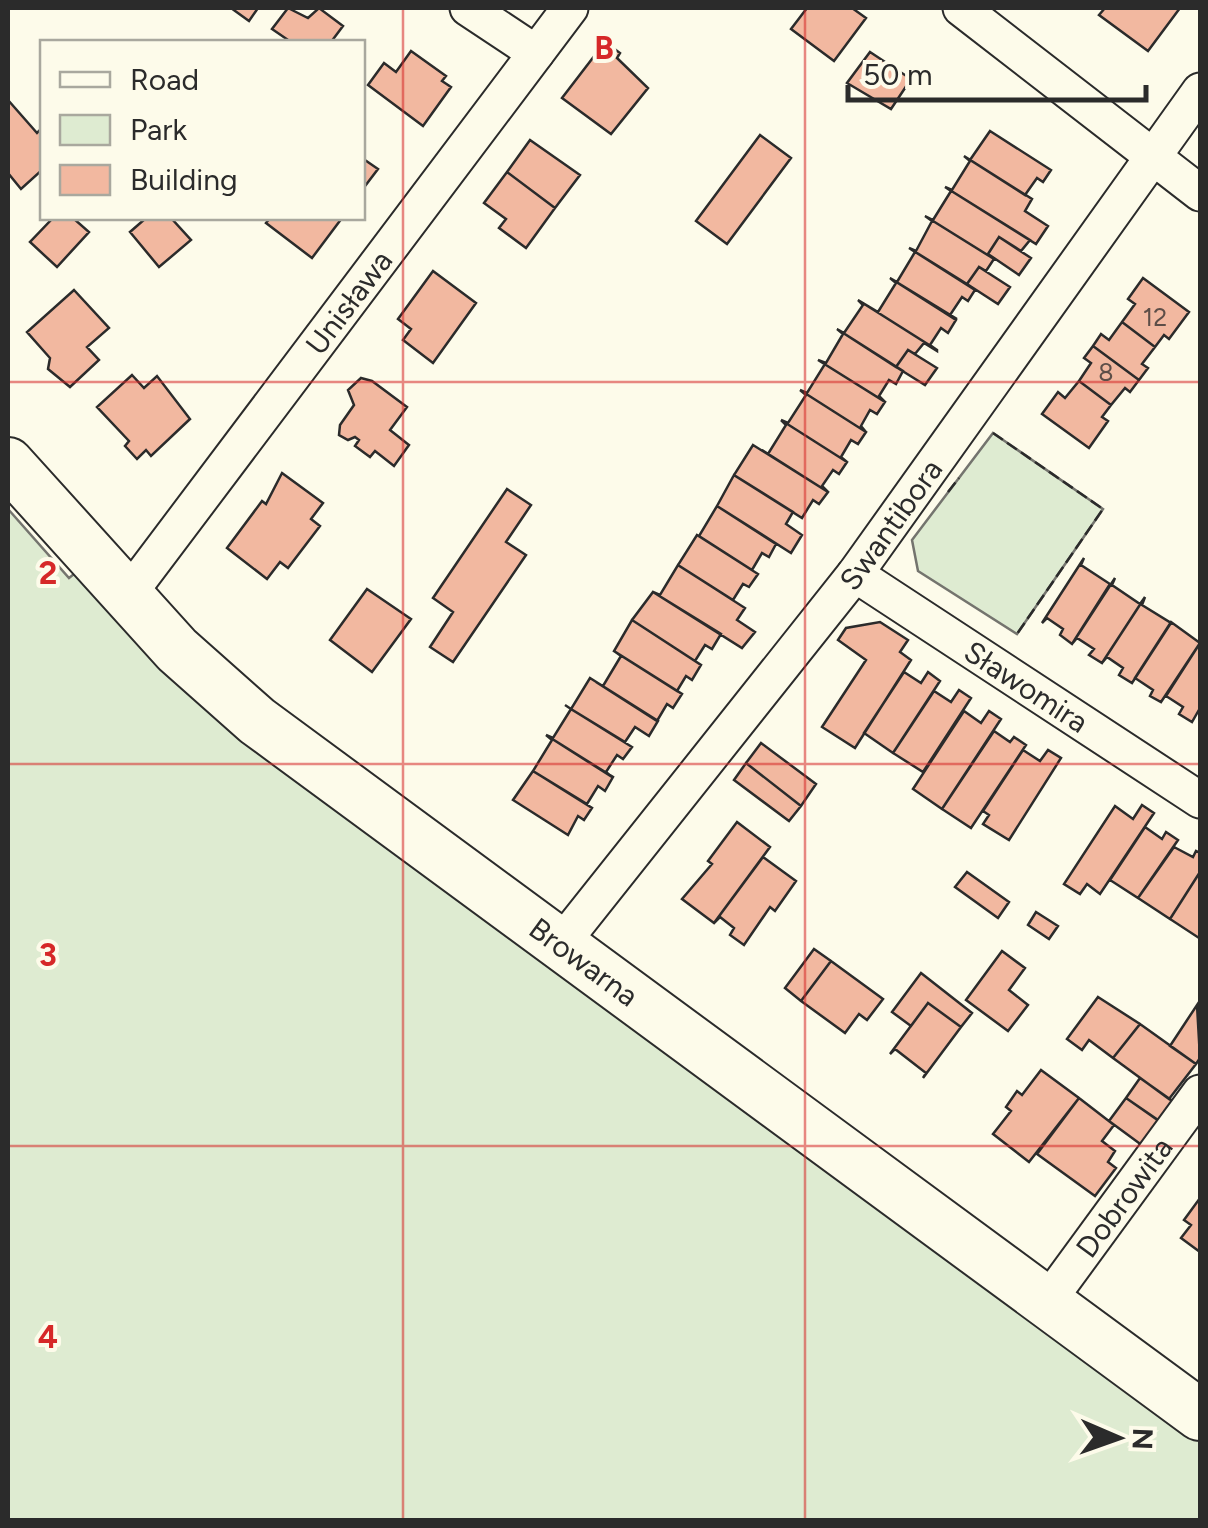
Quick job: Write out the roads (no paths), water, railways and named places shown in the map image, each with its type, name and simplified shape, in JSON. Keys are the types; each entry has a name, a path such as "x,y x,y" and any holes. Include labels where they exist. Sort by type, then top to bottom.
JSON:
{"street":[{"path":"468,8 536,53"},
{"name":"Unisława","path":"126,596 570,8"},
{"path":"961,8 1200,193"},
{"name":"Swantibora","path":"560,945 855,574 1200,91"},
{"name":"Browarna","path":"8,462 126,596 215,687 256,722 1200,1414"},
{"name":"Sławomira","path":"855,574 1200,800"},
{"name":"Dobrowita","path":"1047,1302 1200,1092"}]}
